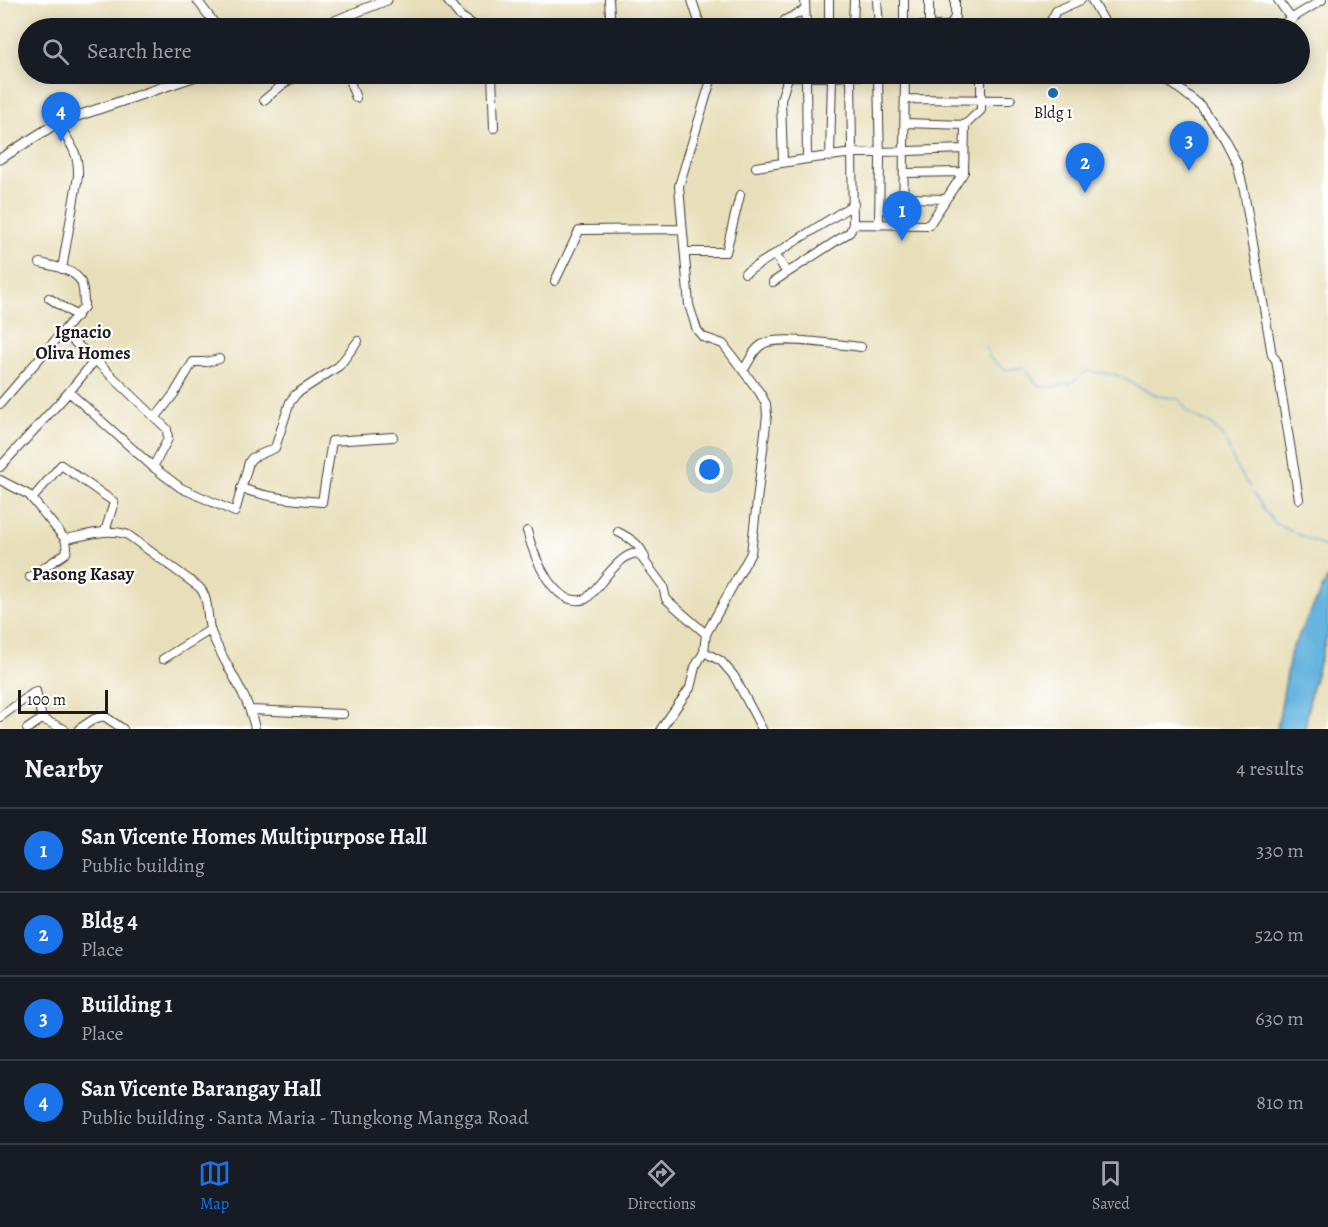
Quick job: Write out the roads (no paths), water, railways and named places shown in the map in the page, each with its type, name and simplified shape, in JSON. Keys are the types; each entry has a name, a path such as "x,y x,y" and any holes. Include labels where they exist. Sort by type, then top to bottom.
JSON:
{"main road":[{"path":"347,18 387,0"},
{"path":"0,159 57,123 172,84"}],"street":[{"path":"197,0 210,18"},
{"path":"447,0 463,18"},
{"path":"609,0 610,18"},
{"path":"692,0 697,18"},
{"path":"805,0 805,18"},
{"path":"829,0 829,18"},
{"path":"853,18 854,0"},
{"path":"877,0 878,18"},
{"path":"904,0 904,18"},
{"path":"929,0 929,18"},
{"path":"954,18 955,0"},
{"path":"1052,18 1056,11 1081,0"},
{"path":"1092,0 1102,18"},
{"path":"1278,0 1291,18"},
{"path":"1295,18 1322,0"},
{"path":"789,18 805,10"},
{"path":"264,100 284,84"},
{"path":"351,84 356,98"},
{"path":"492,84 494,128"},
{"path":"661,729 690,688 695,667 704,652 706,634 751,553 767,415 766,404 760,393 723,344 703,337 693,322 689,305 679,186 710,84"},
{"path":"783,162 781,100 785,84"},
{"path":"806,84 807,159"},
{"path":"830,157 832,84"},
{"path":"773,282 850,232 853,224 854,204 852,84"},
{"path":"878,84 879,225"},
{"path":"903,224 905,84"},
{"path":"853,224 929,225 964,172 965,125 981,110 981,84"},
{"path":"1173,84 1200,105 1224,138 1237,163 1244,191 1272,355 1276,360 1299,499"},
{"path":"905,99 1011,100"},
{"path":"57,123 76,152 79,162 62,269"},
{"path":"905,123 965,125"},
{"path":"756,167 853,153 964,149"},
{"path":"905,173 964,172"},
{"path":"686,252 726,252 740,195"},
{"path":"904,198 946,199"},
{"path":"746,273 854,204"},
{"path":"555,281 579,231 681,229"},
{"path":"775,254 787,273"},
{"path":"0,404 84,307 82,283 75,275 40,263"},
{"path":"49,298 77,316"},
{"path":"63,333 95,360 167,429 168,439 153,467"},
{"path":"69,392 153,467 182,489 235,512 249,462 252,458 275,448 296,394 339,366 358,341"},
{"path":"742,370 754,352 761,345 769,342 809,342 861,347"},
{"path":"156,417 174,394 193,362 219,359"},
{"path":"0,467 69,392 95,360"},
{"path":"241,488 258,495 322,502 332,441 393,437"},
{"path":"32,499 61,465 114,502 105,532"},
{"path":"0,480 29,495 65,539 66,553 30,577"},
{"path":"527,531 533,552 547,579 568,599 578,601 586,599 621,561 630,554 639,554 663,586 666,599 706,634"},
{"path":"65,539 105,532 120,532 128,535 199,587 205,596 210,630 251,710 255,729"},
{"path":"618,532 640,548 645,556 645,562"},
{"path":"163,659 210,630"},
{"path":"704,652 721,661 734,676 762,729"},
{"path":"0,717 36,691 42,719"},
{"path":"251,710 343,714"},
{"path":"79,729 94,719 104,716 123,729"},
{"path":"27,729 42,719"},
{"path":"42,719 64,729"}],"water":[{"path":"1328,577 1328,633 1311,691 1305,729 1277,729 1291,651"}],"waterway":[{"path":"986,347 990,358 1005,370 1024,367 1038,385 1047,388 1072,383 1087,371 1116,375 1157,396 1180,399 1187,411 1211,424 1224,438 1238,471 1250,487"},
{"path":"1253,493 1276,524 1328,548"}],"place":[{"name":"Bldg 1","path":"1053,93"},
{"name":"San Vicente Barangay Hall","path":"61,142"},
{"name":"Building 1","path":"1189,171"},
{"name":"Bldg 4","path":"1085,193"},
{"name":"San Vicente Homes Multipurpose Hall","path":"902,241"}],"district":[{"name":"Ignacio Oliva Homes","path":"83,342"},
{"name":"Pasong Kasay","path":"83,574"}]}
